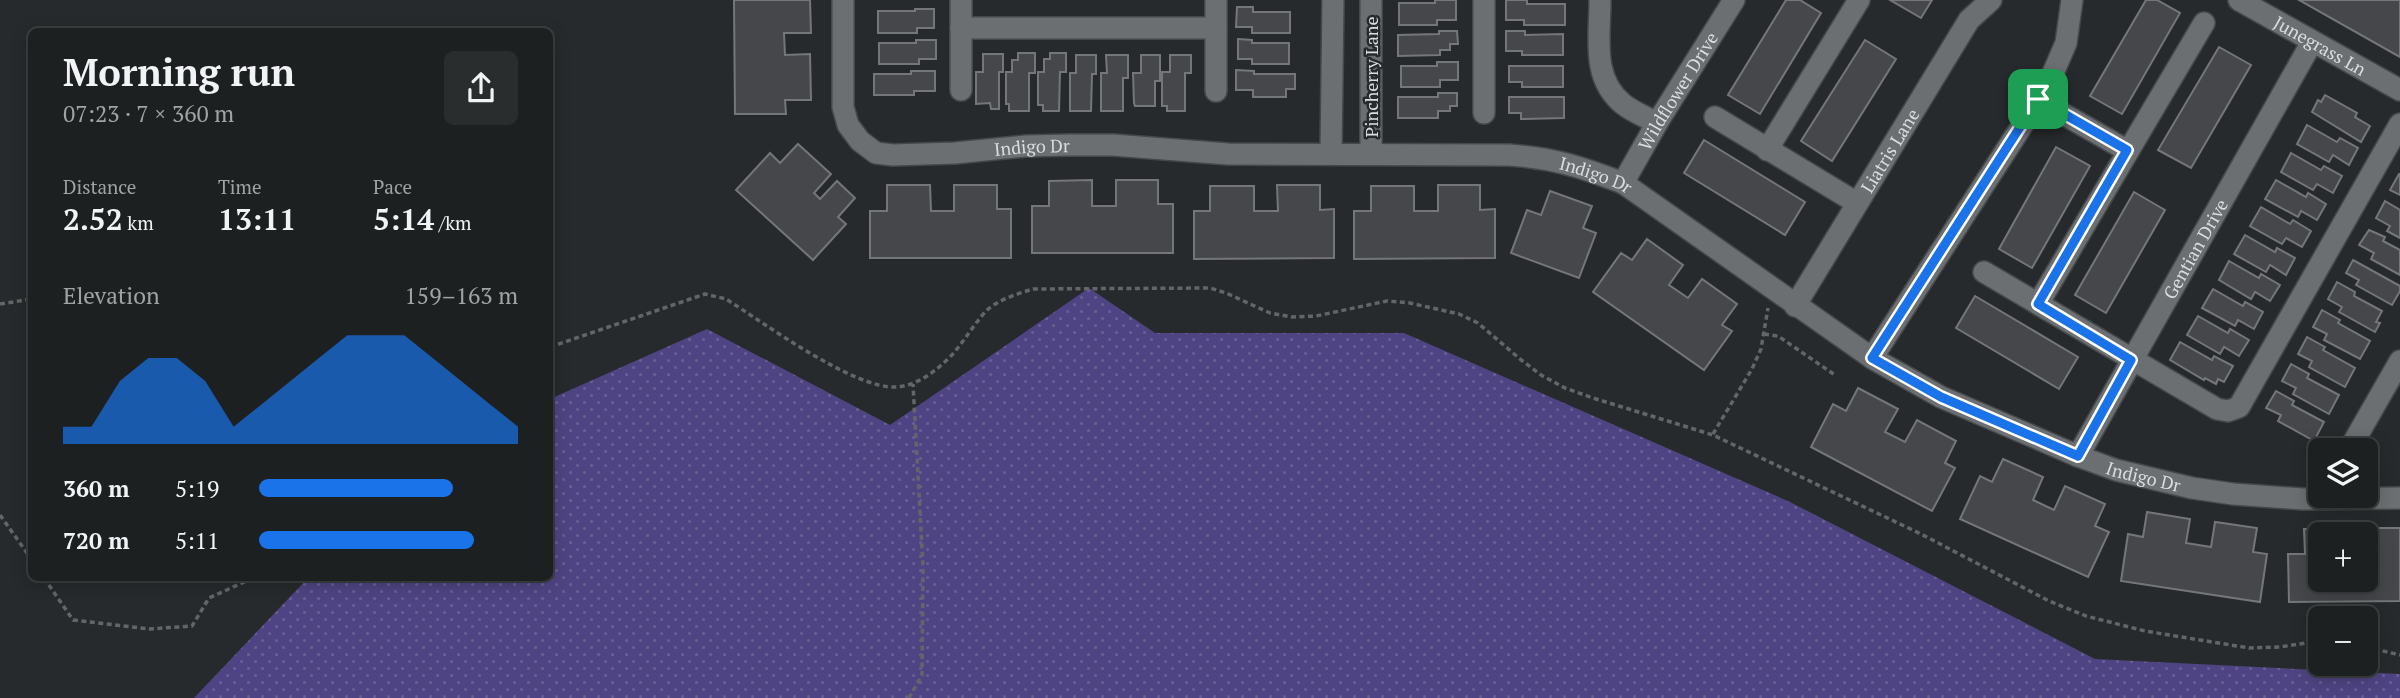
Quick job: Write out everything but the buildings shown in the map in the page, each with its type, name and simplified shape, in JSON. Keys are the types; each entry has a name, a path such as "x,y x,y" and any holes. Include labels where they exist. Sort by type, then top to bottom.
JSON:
{"street":[{"name":"Indigo Dr","path":"843,0 843,107 848,125 860,141 876,153 955,153 1026,146 1113,145 1228,154 1544,157 1623,183 1872,358 1941,397 2116,470 2192,488 2233,494 2308,496"},
{"path":"961,0 961,90"},
{"path":"1216,0 1216,91"},
{"path":"1331,153 1333,0"},
{"name":"Pincherry Lane","path":"1371,0 1371,154"},
{"path":"1484,0 1484,113"},
{"path":"1600,0 1600,66 1605,85 1623,105 1657,123"},
{"name":"Wildflower Drive","path":"1623,183 1734,0"},
{"path":"1767,150 1859,0"},
{"name":"Liatris Lane","path":"1796,306 1969,20 1991,0"},
{"path":"1872,358 2047,87 2066,43 2072,0"},
{"name":"Junegrass Ln","path":"2239,0 2400,90"},
{"path":"2038,304 2204,23"},
{"path":"961,28 1216,29"},
{"name":"Gentian Drive","path":"2078,456 2312,42"},
{"path":"2038,99 2127,150"},
{"path":"1715,117 1857,203"},
{"path":"1984,272 2217,409 2228,411 2239,407 2400,124"},
{"path":"2356,438 2400,361"},
{"name":"Indigo Dr","path":"2378,498 2400,498"}],"path":[{"path":"553,346 705,294 726,299 842,372 895,387 913,384 939,368 961,345 987,310 1012,295 1033,289 1210,288 1270,313 1292,317 1316,316 1387,301 1410,303 1459,314 1478,323 1531,367 1565,387 1713,435 1921,534 2049,601 2086,616 2145,631 2249,648 2308,642"},
{"path":"0,304 28,300"},
{"path":"1764,334 1778,337 1835,376"},
{"path":"909,698 922,675 923,566 913,384"},
{"path":"0,515 28,554"},
{"path":"46,581 73,620 149,629 192,626 209,598 246,581"},
{"path":"2378,650 2400,655"}],"shaded area":[{"path":"1089,288 1155,333 1404,333 1790,502 2095,659 2308,669 2308,676 2400,674 2400,698 194,698 305,581 553,581 553,398 707,329 890,425"}],"route":[{"path":"2038,99 2127,150 2038,304 2131,360 2078,456 1941,397 1872,358 2038,99"}]}
